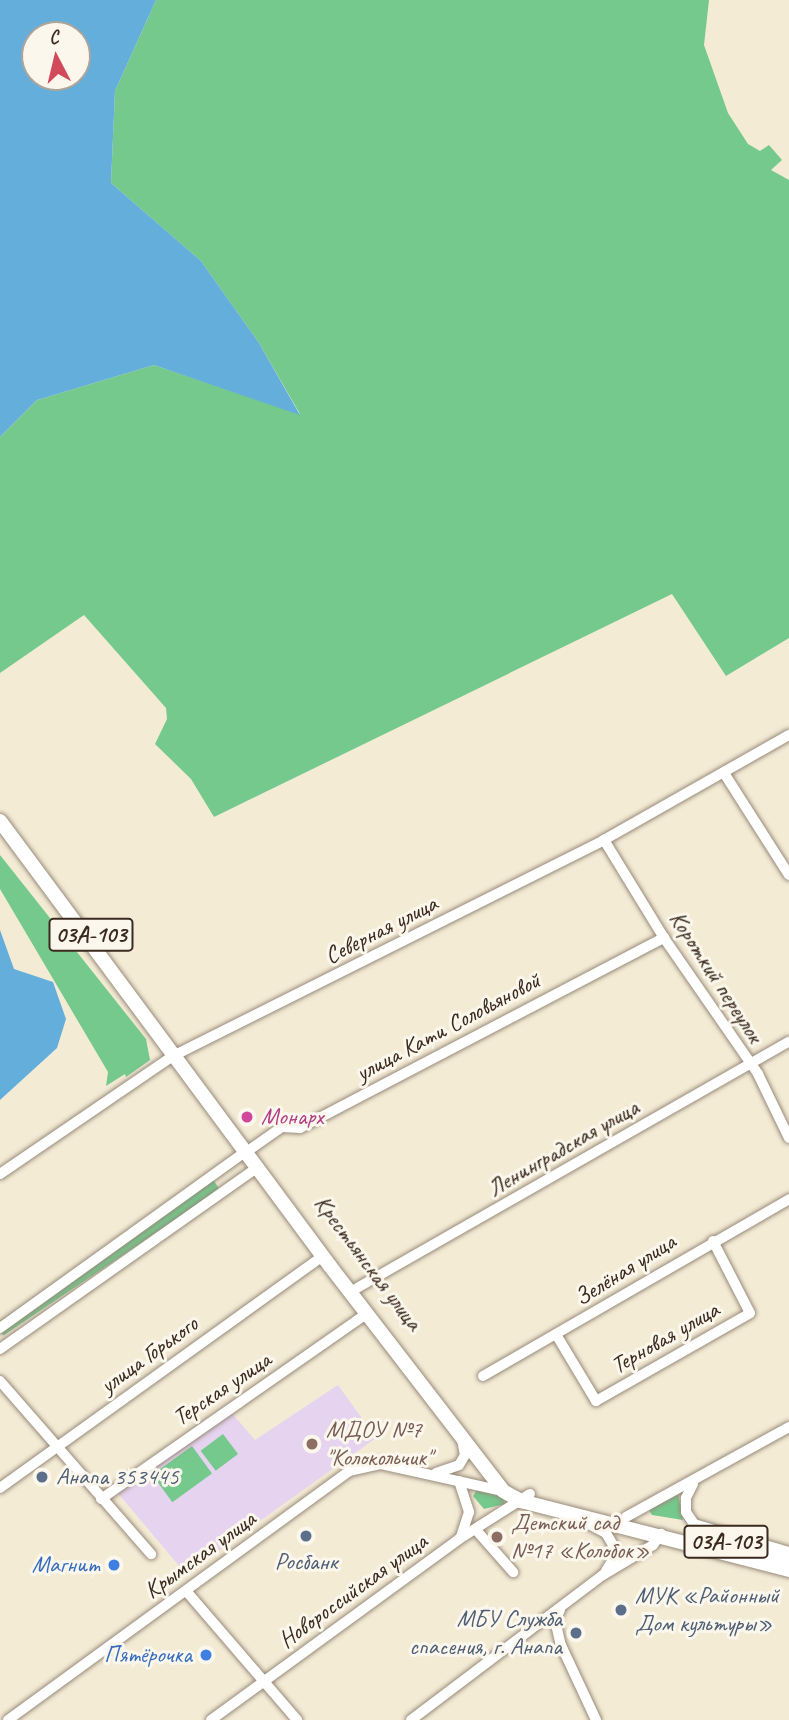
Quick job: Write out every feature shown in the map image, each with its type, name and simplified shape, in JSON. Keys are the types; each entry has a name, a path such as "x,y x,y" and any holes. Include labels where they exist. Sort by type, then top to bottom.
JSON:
{"main road":[{"name":"03А-103","path":"1,816 177,1055"},
{"name":"Крестьянская улица","path":"177,1055 493,1468 525,1496 566,1512 662,1530 789,1559"},
{"name":"Крестьянская улица","path":"248,1150 257,1168 366,1314 503,1491 626,1517 789,1570"}],"street":[{"name":"Северная улица","path":"0,1174 177,1055 604,840 789,735"},
{"path":"724,774 789,875"},
{"name":"Короткий переулок","path":"604,840 664,938 750,1066 789,1138"},
{"name":"улица Кати Соловьяновой","path":"0,1328 282,1127 300,1128 664,938"},
{"name":"Ленинградская улица","path":"357,1288 789,1042"},
{"path":"0,1349 257,1168"},
{"name":"Зелёная улица","path":"482,1376 557,1336 713,1241 789,1199"},
{"name":"Терновая улица","path":"557,1336 596,1401 750,1313 713,1241"},
{"name":"улица Горького","path":"0,1488 323,1256"},
{"name":"Терская улица","path":"101,1499 366,1314"},
{"path":"0,1381 55,1448 151,1554"},
{"path":"626,1517 695,1482 789,1427"},
{"path":"430,1473 459,1465 465,1455 461,1436"},
{"name":"Крымская улица","path":"8,1720 350,1472 381,1464 503,1491"},
{"path":"459,1481 469,1517 459,1539"},
{"path":"695,1482 686,1498 686,1512 694,1524 789,1552"},
{"name":"Новороссийская улица","path":"212,1720 459,1539 477,1531 525,1496"},
{"path":"566,1512 610,1538 614,1558 603,1575"},
{"path":"411,1720 603,1575 653,1545 662,1530"},
{"path":"477,1531 513,1572"},
{"path":"187,1592 297,1720"},
{"path":"561,1608 555,1620 559,1637 596,1720"}],"shaded area":[{"path":"338,1385 376,1438 186,1574 116,1491 229,1410 255,1440"}],"green space":[{"path":"156,0 709,0 704,45 728,113 748,144 760,151 769,145 782,160 771,170 789,180 789,638 726,676 672,594 214,817 191,779 155,744 167,719 166,708 84,615 0,673 0,437 37,400 154,365 300,414 259,343 201,261 111,183 115,91"},
{"path":"0,855 146,1039 150,1060 126,1077 125,1074 106,1086 108,1072 0,889"},
{"path":"212,1178 220,1190 3,1336 0,1330 0,1321"},
{"path":"223,1434 238,1454 216,1471 201,1451"},
{"path":"192,1446 212,1474 172,1502 152,1475"},
{"path":"477,1490 502,1497 505,1504 484,1509 473,1496"},
{"path":"678,1493 683,1520 652,1515 649,1510"}],"water":[{"path":"0,0 156,0 115,91 111,183 201,261 259,343 300,415 154,365 37,400 0,437"},
{"path":"0,930 14,969 53,982 66,1019 57,1048 0,1100"}],"place":[{"name":"Монарх","path":"247,1117"},
{"name":"МДОУ №7 \"Колокольчик\"","path":"312,1444"},
{"name":"Анапа 353445","path":"42,1477"},
{"name":"Росбанк","path":"306,1536"},
{"name":"Детский сад №17 «Колобок»","path":"497,1537"},
{"name":"Магнит","path":"114,1565"},
{"name":"МУК «Районный Дом культуры»","path":"621,1610"},
{"name":"МБУ Служба спасения, г. Анапа","path":"576,1633"},
{"name":"Пятёрочка","path":"206,1655"}]}
